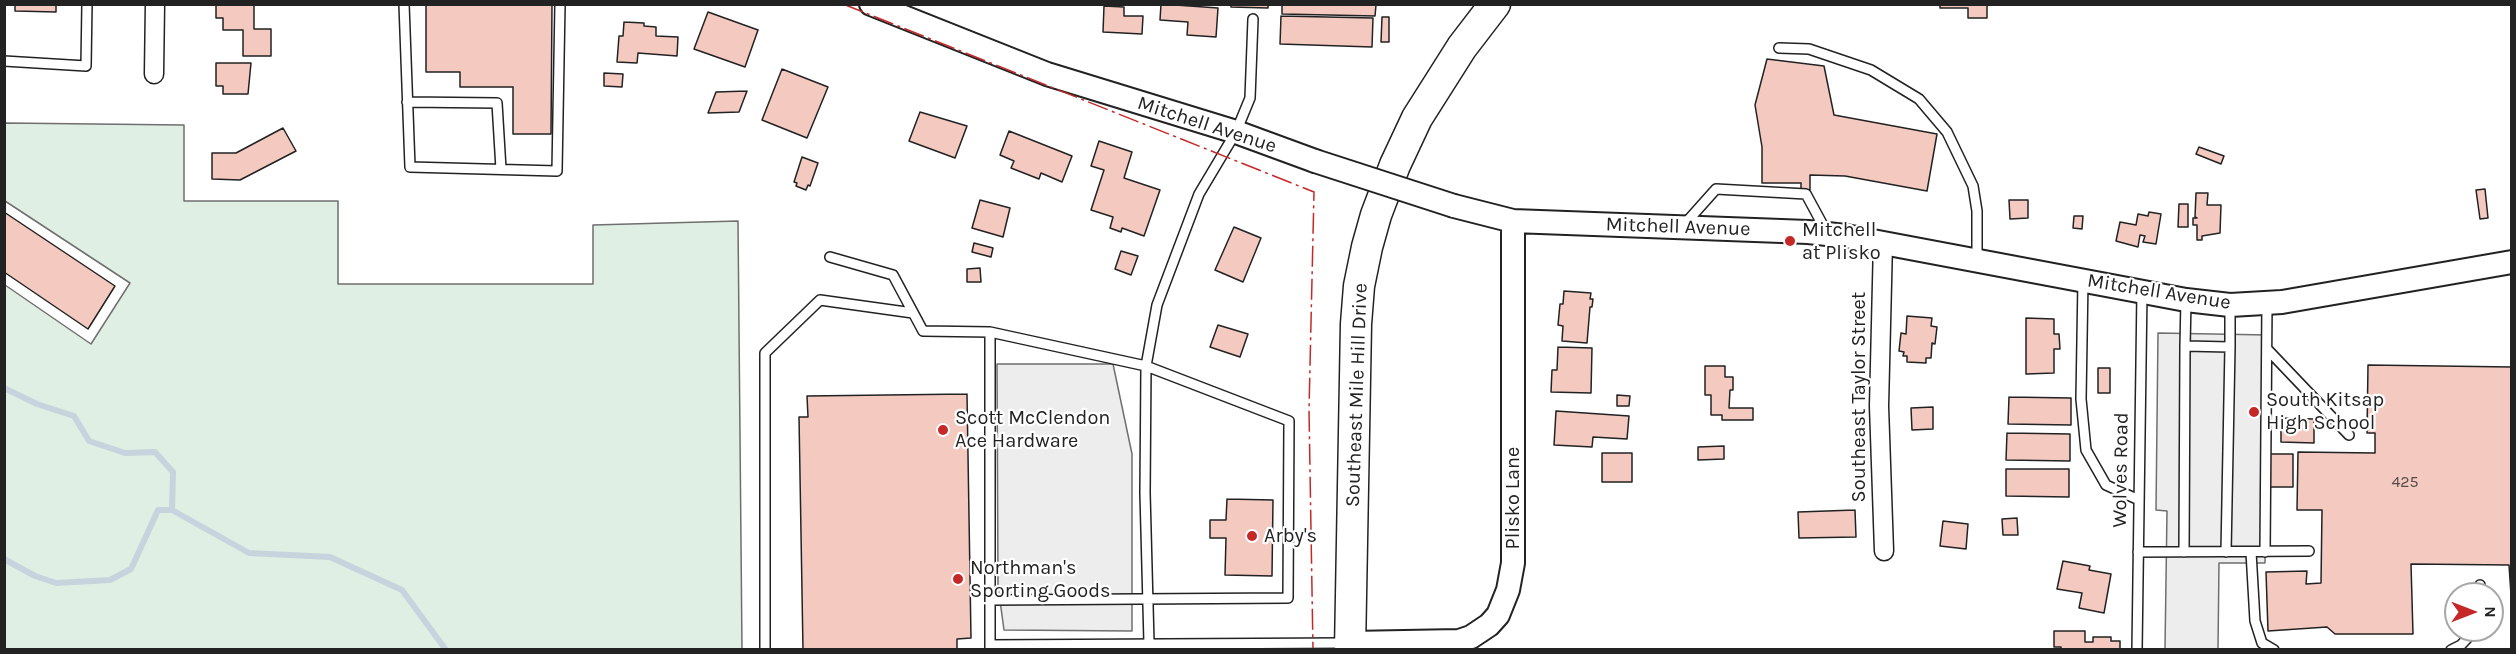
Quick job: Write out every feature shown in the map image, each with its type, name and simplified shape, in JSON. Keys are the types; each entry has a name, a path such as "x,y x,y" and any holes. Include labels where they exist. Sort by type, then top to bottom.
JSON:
{"main road":[{"name":"Southeast Mile Hill Drive","path":"1350,646 1355,354 1359,286 1367,247 1376,215 1395,165 1418,117 1431,93 1486,11"}],"street":[{"path":"154,74 155,4"},
{"name":"Mitchell Avenue","path":"871,4 1047,74 1236,132 1315,161 1454,206 1513,221 1828,234 1977,259 2186,300 2230,305 2267,303 2511,262"},
{"name":"Plisko Lane","path":"1350,646 1459,640 1471,637 1490,625 1498,615 1508,590 1513,562 1513,221"},
{"name":"Southeast Taylor Street","path":"1883,242 1879,406 1884,551"}],"lane":[{"path":"4,61 86,66 87,4"},
{"path":"404,4 410,167 557,171 560,4"},
{"path":"1149,643 1144,440 1146,366 1157,305 1190,216 1199,194 1236,132 1250,98 1253,19"},
{"path":"1779,48 1809,49 1871,70 1919,99 1947,132 1972,186 1977,211 1977,259"},
{"path":"407,102 496,103 501,169"},
{"path":"1682,228 1716,189 1806,194 1828,234"},
{"path":"830,257 893,275 923,331 990,332 1146,366 1289,421 1288,598 990,600"},
{"path":"2083,280 2081,399 2086,450 2106,485 2139,500"},
{"name":"Wolves Road","path":"2137,650 2142,291"},
{"path":"765,650 765,354 820,300 913,313"},
{"path":"2184,552 2186,300"},
{"path":"2265,552 2267,303"},
{"path":"2226,552 2230,305"},
{"path":"990,332 990,647 1149,643 1176,646 1350,646"},
{"path":"2185,346 2230,347"},
{"path":"2268,350 2349,435"},
{"path":"2138,552 2309,551"},
{"path":"2251,552 2255,621 2262,643 2274,650"},
{"path":"2451,650 2465,642"}],"green space":[{"path":"5,123 184,125 184,201 338,201 338,284 593,284 593,225 738,221 742,649 5,649 5,285 91,344 130,283 5,201"}],"shaded area":[{"path":"2158,333 2268,335 2265,563 2219,563 2218,649 2165,649 2167,511 2156,510"},
{"path":"997,364 1113,364 1132,454 1132,631 1004,630 998,586"}],"building":[{"path":"15,4 56,4 56,12 15,11"},
{"path":"216,4 254,4 254,29 271,29 271,56 243,56 243,30 223,30 223,18 216,18"},
{"path":"552,4 551,134 513,134 513,87 460,87 460,72 426,72 426,5"},
{"path":"1161,4 1218,8 1216,37 1187,35 1188,22 1160,20"},
{"path":"1231,4 1268,4 1268,8 1231,7"},
{"path":"1282,4 1376,5 1375,16 1282,14"},
{"path":"1940,4 1987,4 1987,18 1968,18 1968,8 1940,8"},
{"path":"1104,6 1124,7 1124,16 1143,16 1142,34 1103,32"},
{"path":"708,12 758,30 745,67 694,49"},
{"path":"1281,16 1373,18 1372,47 1280,44"},
{"path":"1382,17 1389,17 1389,42 1381,42"},
{"path":"624,22 644,23 644,26 656,27 656,36 678,37 677,56 638,53 637,63 617,62 619,36 623,36"},
{"path":"1767,59 1824,66 1834,115 1937,134 1927,191 1845,176 1810,175 1810,190 1801,190 1801,183 1762,183 1762,147 1755,105"},
{"path":"216,63 251,63 248,94 223,94 223,86 216,86"},
{"path":"782,69 828,87 807,138 762,120"},
{"path":"604,73 623,74 622,87 604,86"},
{"path":"747,91 739,112 708,113 716,92"},
{"path":"920,112 967,126 955,158 909,141"},
{"path":"283,128 296,151 240,180 212,179 212,153 236,153"},
{"path":"1009,131 1072,156 1062,182 1041,173 1039,179 1011,168 1014,161 1000,155"},
{"path":"1099,141 1132,152 1124,178 1160,190 1144,236 1122,228 1121,232 1110,228 1113,217 1091,210 1104,170 1091,166"},
{"path":"2199,147 2224,156 2221,164 2196,154"},
{"path":"802,157 818,163 810,186 808,185 806,190 796,186 797,183 794,182"},
{"path":"2485,189 2488,218 2480,219 2476,190"},
{"path":"2196,193 2208,193 2207,205 2221,205 2220,233 2202,236 2202,240 2197,240 2197,225 2193,225 2193,218 2197,218 2195,217"},
{"path":"980,200 1010,208 1003,237 972,228"},
{"path":"2009,200 2028,200 2028,218 2010,219"},
{"path":"2179,204 2188,204 2188,227 2178,227"},
{"path":"4,212 115,286 88,329 4,272"},
{"path":"2149,212 2161,214 2156,244 2143,242 2145,236 2140,235 2138,247 2116,241 2120,222 2136,225 2138,214 2148,216"},
{"path":"2074,216 2083,216 2082,229 2073,228"},
{"path":"1234,227 1261,238 1243,282 1215,270"},
{"path":"974,243 993,248 991,257 972,252"},
{"path":"1121,251 1138,256 1131,275 1115,269"},
{"path":"980,268 981,282 967,282 967,269"},
{"path":"1564,291 1591,293 1590,299 1593,299 1592,307 1590,307 1587,343 1562,341 1563,326 1558,325"},
{"path":"1907,316 1932,318 1931,326 1937,327 1935,344 1932,343 1931,358 1926,358 1926,363 1907,362 1907,356 1903,356 1904,352 1899,351 1901,333 1906,334"},
{"path":"2026,318 2054,319 2054,334 2059,334 2060,349 2054,349 2054,373 2026,374"},
{"path":"1218,325 1248,334 1240,357 1210,347"},
{"path":"1558,347 1592,348 1591,393 1551,392 1552,370 1557,370"},
{"path":"2368,365 2512,367 2512,610 2509,565 2411,564 2413,634 2335,634 2327,627 2268,631 2266,572 2307,571 2306,584 2321,583 2322,510 2297,510 2298,452 2375,453 2375,433 2367,433"},
{"path":"1705,366 1725,366 1725,377 1733,377 1729,408 1753,408 1753,420 1722,420 1722,415 1711,415 1711,395 1705,395"},
{"path":"2098,368 2110,368 2110,393 2098,393"},
{"path":"967,394 971,638 957,639 957,650 803,650 799,417 808,417 807,396"},
{"path":"1617,395 1630,396 1629,406 1617,406"},
{"path":"2009,397 2071,398 2071,425 2008,424"},
{"path":"1933,407 1933,429 1912,430 1911,408"},
{"path":"1556,411 1629,416 1627,439 1593,437 1592,447 1554,445"},
{"path":"2281,418 2314,419 2314,443 2281,442"},
{"path":"2007,433 2070,434 2070,461 2006,460"},
{"path":"1724,446 1724,459 1698,460 1698,447"},
{"path":"1602,453 1632,453 1632,482 1602,482"},
{"path":"2270,454 2293,454 2293,487 2269,487"},
{"path":"2006,469 2069,469 2069,497 2006,496"},
{"path":"1227,499 1273,500 1272,576 1225,575 1226,538 1210,538 1210,520 1226,520"},
{"path":"1855,510 1856,537 1799,538 1798,512"},
{"path":"2017,518 2018,535 2003,535 2002,519"},
{"path":"1943,521 1968,524 1966,549 1940,546"},
{"path":"2063,561 2090,566 2089,570 2111,574 2104,613 2079,608 2082,593 2057,589"},
{"path":"2054,631 2085,631 2085,642 2093,642 2093,637 2111,637 2111,641 2120,641 2120,650 2061,650 2061,647 2054,647"}],"waterway":[{"path":"4,388 37,404 74,416 89,441 125,453 155,452 173,472 172,510"},
{"path":"4,559 35,576 56,583 110,580 131,569 158,510 172,510 249,553 330,557 402,590 446,650"}],"power":[{"path":"843,4 1314,192 1309,410 1313,650"}],"place":[{"name":"Mitchell at Plisko","path":"1790,241"},
{"name":"South Kitsap High School","path":"2254,412"},
{"name":"Scott McClendon Ace Hardware","path":"943,430"},
{"name":"Arby's","path":"1252,536"},
{"name":"Northman's Sporting Goods","path":"958,579"}]}
